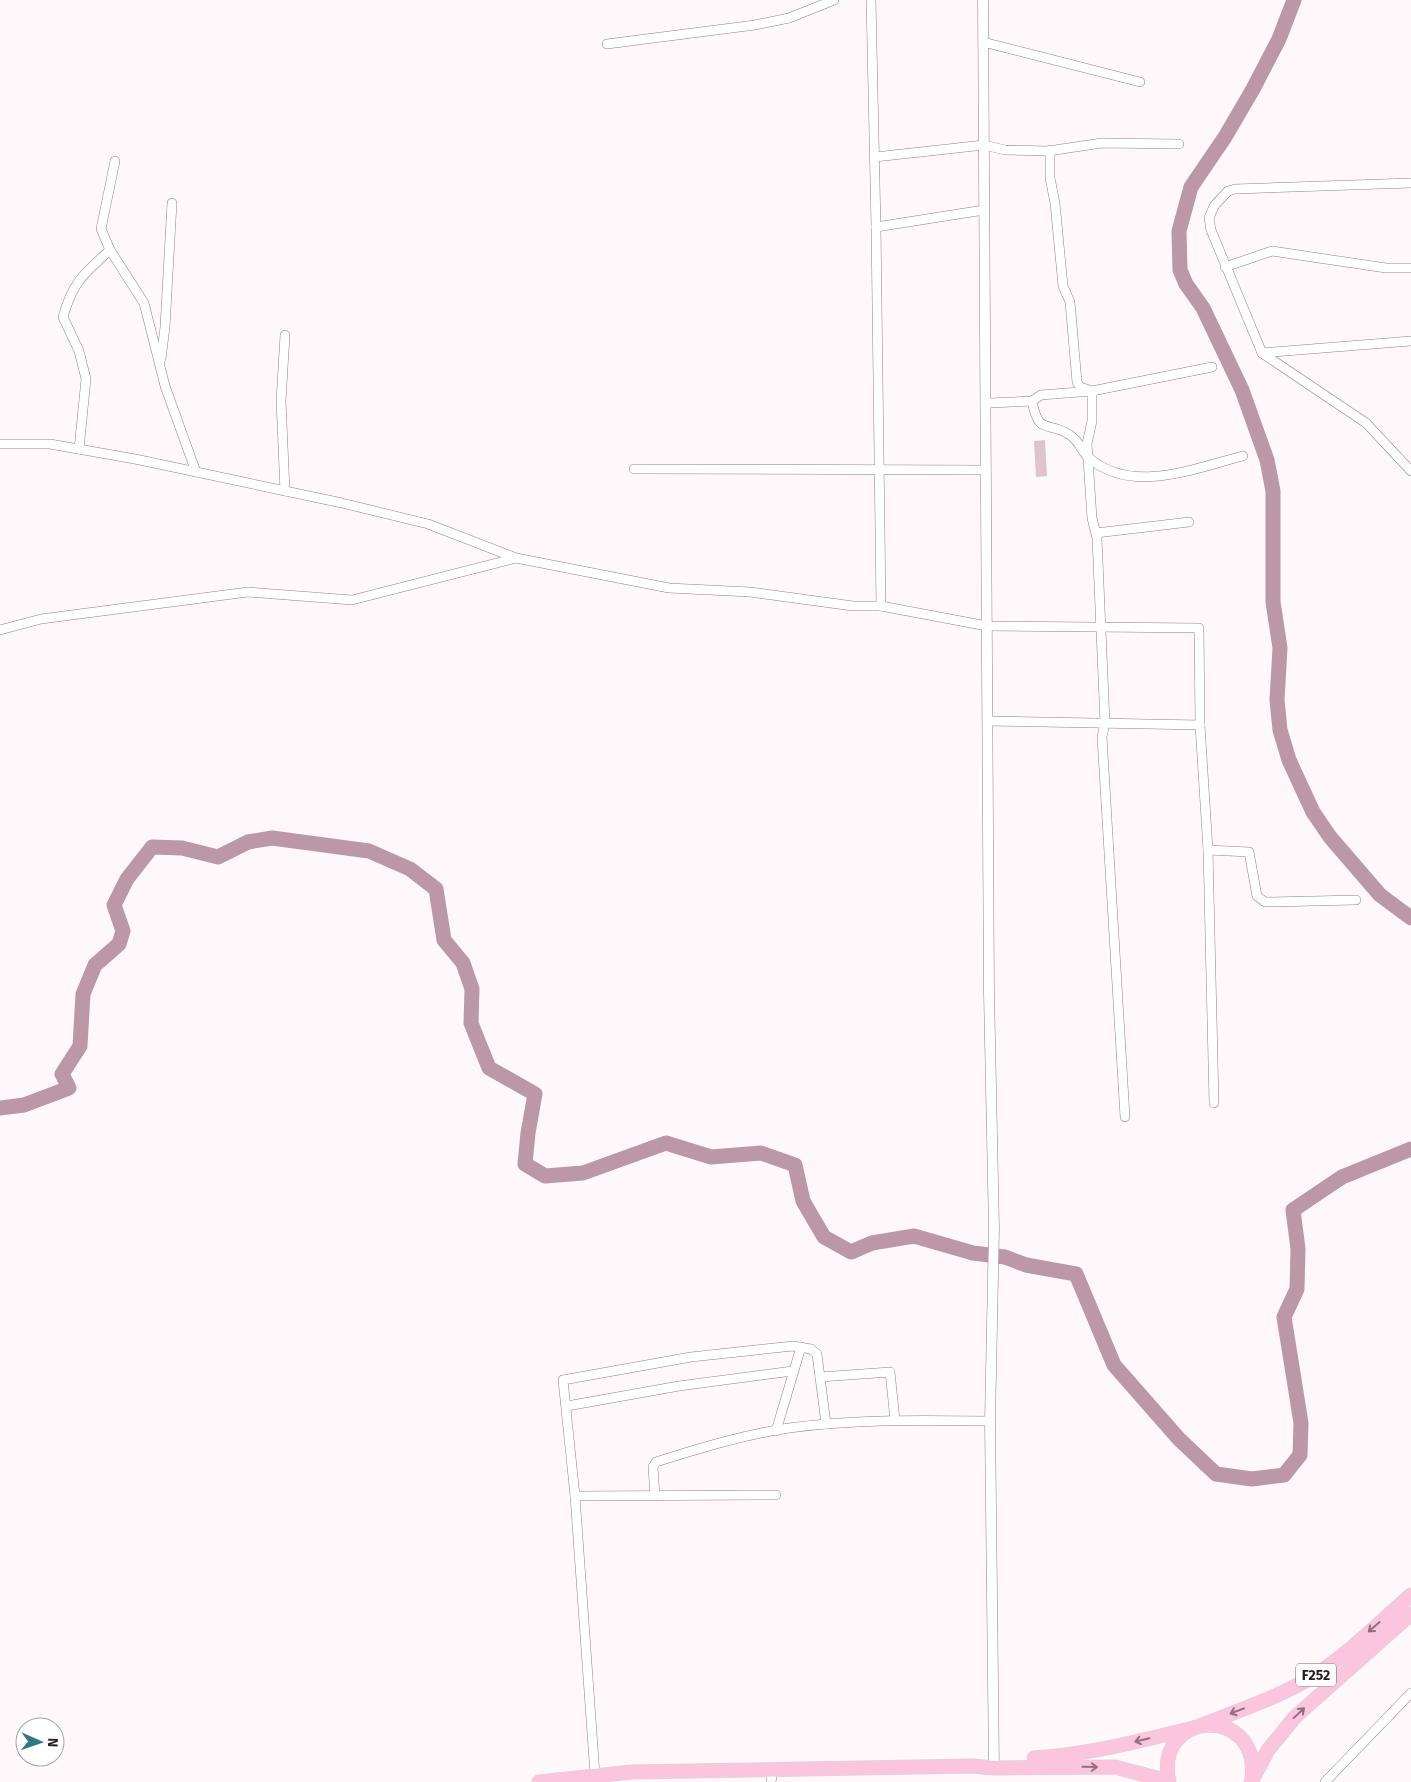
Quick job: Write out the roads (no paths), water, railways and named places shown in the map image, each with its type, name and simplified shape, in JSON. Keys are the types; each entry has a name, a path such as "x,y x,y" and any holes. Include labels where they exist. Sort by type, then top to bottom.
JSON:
{"main road":[{"name":"F252","path":"1168,1781 1166,1766 1170,1751 1178,1738 1196,1727 1285,1692 1315,1675 1347,1652 1411,1595"},
{"name":"F252","path":"1251,1782 1278,1735 1295,1717 1411,1614"},
{"name":"F252","path":"1196,1727 1220,1725 1236,1733 1248,1746 1253,1764 1251,1782"},
{"path":"539,1782 594,1775 700,1769 772,1776 972,1766 1065,1756 1196,1727"},
{"path":"994,1764 1114,1768 1168,1781"}],"street":[{"path":"607,44 772,22 789,18 834,0"},
{"path":"871,0 881,606"},
{"path":"983,0 989,993 994,1229 990,1421 994,1764"},
{"path":"983,42 1140,82"},
{"path":"875,157 984,145 1005,150 1050,150 1102,143 1179,144"},
{"path":"1050,150 1050,178 1055,203 1063,286 1070,302 1078,382 1080,387 1092,391"},
{"path":"115,161 102,229 110,250 144,303 160,364 196,472"},
{"path":"1411,182 1228,191 1214,206 1209,218 1211,230 1224,267 1262,353 1366,423 1411,472"},
{"path":"160,364 165,327 172,203"},
{"path":"876,227 984,210"},
{"path":"79,449 86,378 79,351 63,317 69,296 78,280 110,250"},
{"path":"1224,267 1272,251 1386,268 1411,268"},
{"path":"285,335 280,401 285,491"},
{"path":"1262,353 1411,341"},
{"path":"990,403 1032,401 1041,395 1053,392 1092,391 1212,367"},
{"path":"1092,391 1092,421 1087,444 1092,518 1096,533 1102,626 1105,722 1102,737 1125,1116"},
{"path":"1032,401 1035,418 1045,427 1064,431 1080,442 1088,458 1115,473 1138,478 1164,475 1243,456"},
{"path":"0,444 50,444 285,491 428,524 516,558 669,588 750,592 853,606 881,606 987,626 1199,628 1200,725 1208,850 1214,1104"},
{"path":"634,469 986,470"},
{"path":"1096,533 1188,522"},
{"path":"0,630 42,619 248,592 352,600 516,558"},
{"path":"988,721 1200,725"},
{"path":"1208,850 1249,852 1257,896 1265,902 1356,900"},
{"path":"594,1775 575,1496 566,1406 562,1385 565,1378 691,1357 794,1346 802,1347 815,1351 826,1424"},
{"path":"776,1430 802,1347"},
{"path":"566,1406 679,1386 793,1371"},
{"path":"820,1377 890,1372 895,1420"},
{"path":"655,1496 653,1467 656,1462 726,1440 776,1430 826,1424 895,1420 990,1421"},
{"path":"575,1496 776,1496"},
{"path":"1325,1782 1411,1694"}],"waterway":[{"path":"1294,0 1279,39 1253,89 1225,137 1191,187 1179,231 1180,270 1186,284 1203,308 1242,390 1267,460 1273,491 1273,602 1280,648 1277,700 1280,730 1289,760 1313,812 1330,837 1380,895 1411,918"},
{"path":"0,1108 24,1105 69,1088 62,1074 80,1046 83,994 95,965 119,944 123,931 114,905 127,879 152,847 182,848 218,857 248,842 272,838 369,851 410,869 436,889 444,940 463,963 472,989 471,1023 489,1068 535,1094 525,1164 545,1176 583,1173 666,1143 711,1157 761,1153 795,1165 803,1201 824,1237 851,1252 872,1243 914,1236 973,1253 1005,1257 1026,1265 1076,1274 1114,1365 1179,1439 1216,1474 1252,1479 1284,1475 1300,1455 1301,1423 1284,1317 1297,1289 1298,1249 1293,1210 1342,1177 1411,1149"}]}
